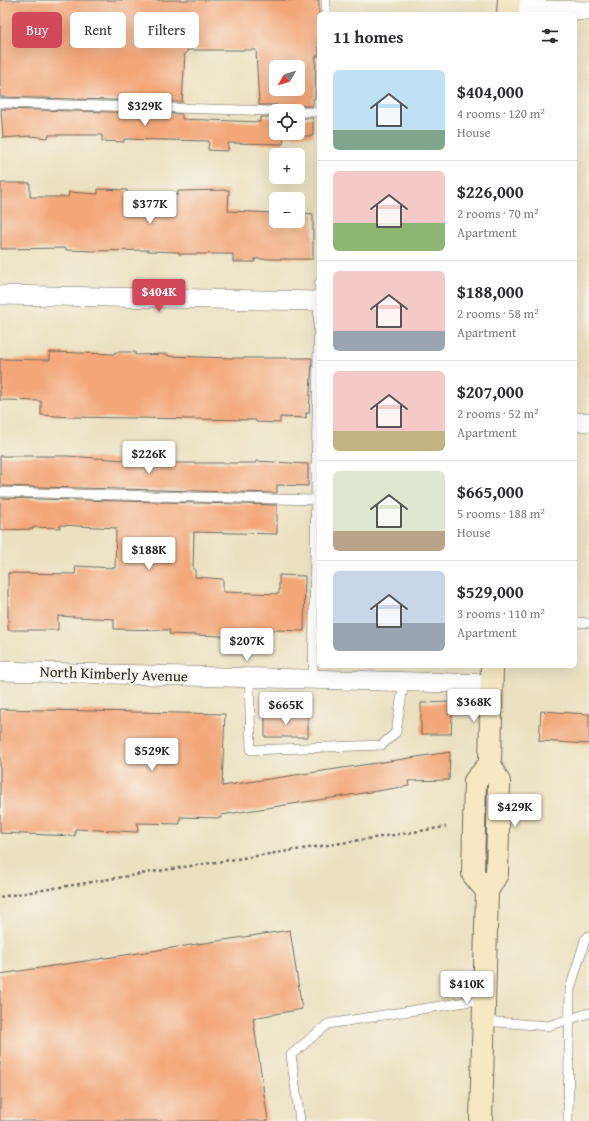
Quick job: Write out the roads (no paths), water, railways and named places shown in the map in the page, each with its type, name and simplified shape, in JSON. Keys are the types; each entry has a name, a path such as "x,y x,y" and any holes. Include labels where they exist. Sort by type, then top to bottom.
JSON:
{"main road":[{"path":"482,1121 487,891 497,874 499,782 490,764 492,675"}],"street":[{"path":"509,8 589,10"},
{"path":"0,294 317,301"},
{"path":"577,422 589,422"},
{"name":"North Kimberly Avenue","path":"0,671 404,681 492,675"}],"lane":[{"path":"326,0 326,12"},
{"path":"0,103 269,111"},
{"path":"305,112 317,112"},
{"path":"313,679 314,500 317,381"},
{"path":"0,492 314,500"},
{"path":"577,622 589,623"},
{"path":"249,677 251,750 382,745 396,732 404,681"},
{"path":"568,1121 570,989 585,940 589,936"},
{"path":"300,1121 291,1055 328,1024 484,1000"},
{"path":"484,1021 548,1026 589,1013"}]}
